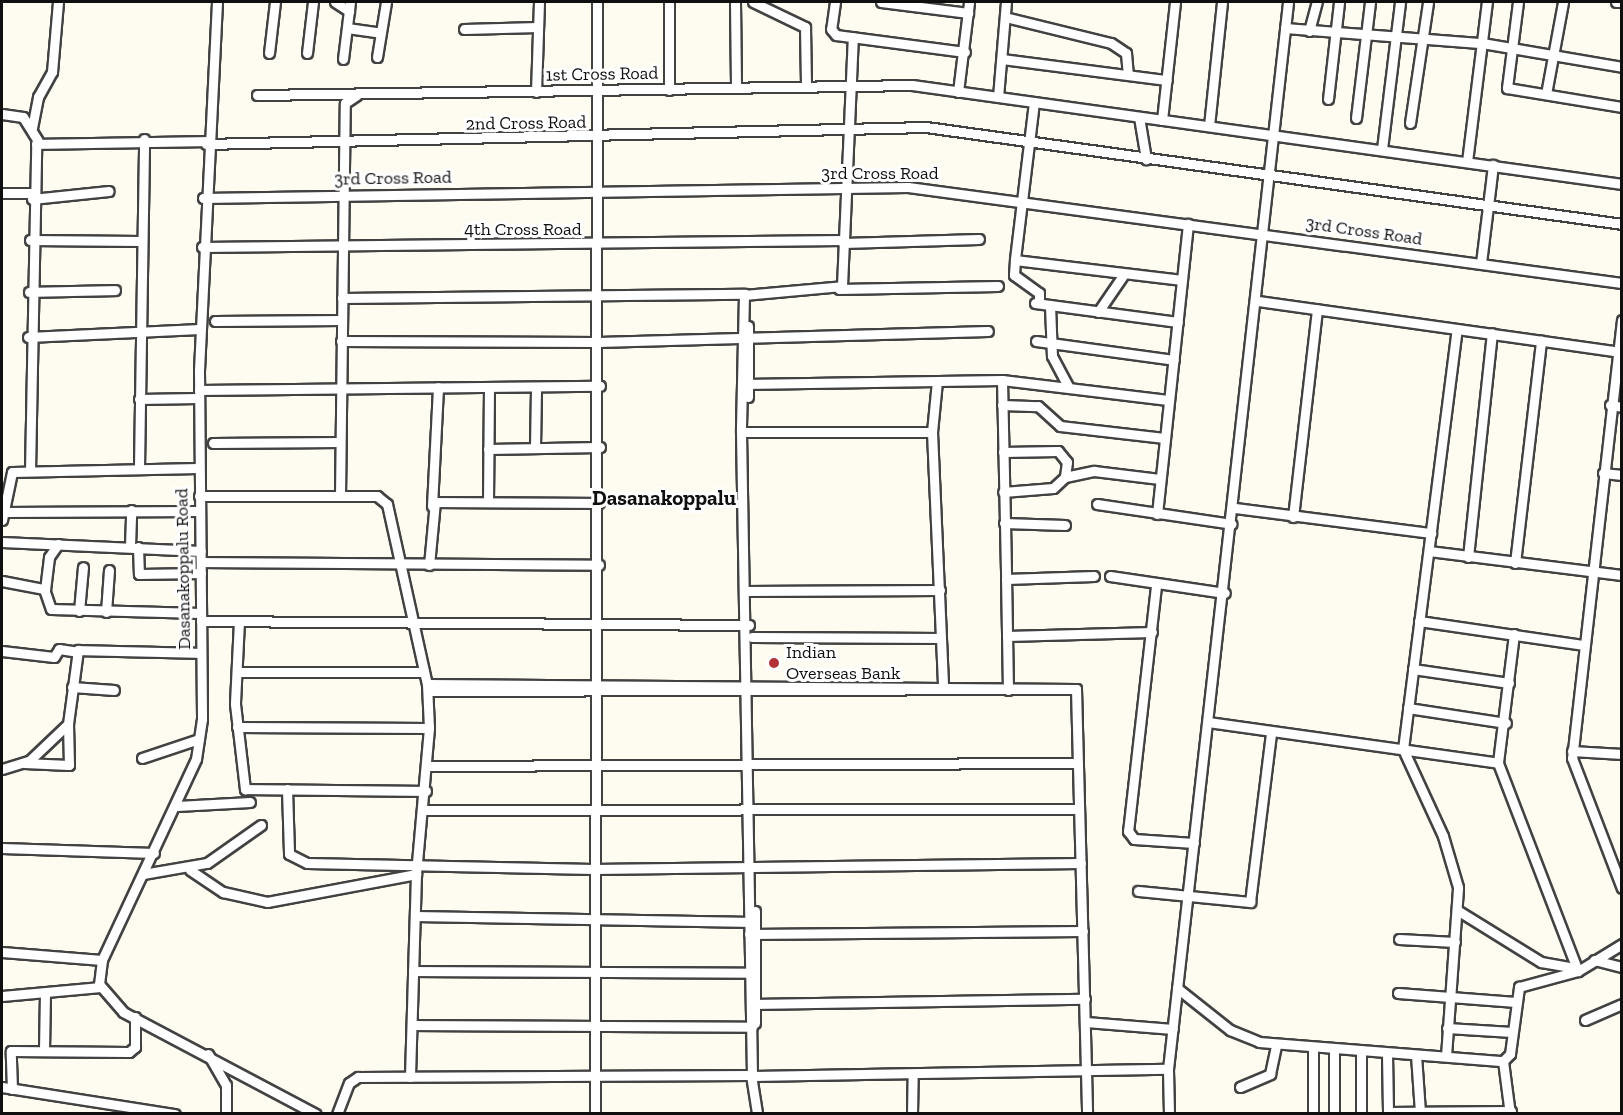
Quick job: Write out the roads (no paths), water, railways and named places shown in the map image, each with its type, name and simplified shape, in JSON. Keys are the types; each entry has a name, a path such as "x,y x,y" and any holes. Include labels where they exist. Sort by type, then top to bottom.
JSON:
{"street":[{"path":"32,128 38,97 52,72 58,2"},
{"name":"Dasanakoppalu Road","path":"101,987 102,960 177,806 199,739 201,551 198,468 203,198 217,2"},
{"path":"268,53 274,2"},
{"path":"307,53 313,2"},
{"path":"335,2 350,6 343,59"},
{"path":"377,57 386,2"},
{"path":"536,92 539,2"},
{"path":"595,1113 591,972 600,447 594,92 597,2"},
{"path":"669,2 669,90"},
{"path":"735,2 736,87"},
{"path":"753,2 805,27 806,87"},
{"path":"836,2 832,31 853,37 965,52"},
{"path":"881,2 968,13"},
{"path":"958,92 965,52 969,2"},
{"path":"998,97 1006,2"},
{"path":"1162,120 1175,2"},
{"path":"1209,126 1222,2"},
{"path":"1169,1113 1168,1069 1235,508 1288,2"},
{"path":"1309,31 1317,2"},
{"path":"1328,99 1339,2"},
{"path":"1356,118 1370,2"},
{"path":"1382,149 1393,38 1400,2"},
{"path":"1410,123 1428,2"},
{"path":"1467,162 1487,2"},
{"path":"1518,2 1508,88 1622,107"},
{"path":"1546,94 1563,2"},
{"path":"1616,2 1622,2"},
{"path":"1005,17 1111,43 1126,53 1128,75"},
{"path":"464,30 538,27"},
{"path":"347,28 381,33"},
{"path":"1286,28 1336,35 1482,44 1622,67"},
{"path":"839,289 843,241 846,130 853,37"},
{"path":"1002,59 1167,80"},
{"name":"1st Cross Road","path":"257,95 594,92 736,87 912,85 1622,184"},
{"path":"340,496 343,142 345,103 357,95"},
{"path":"1034,102 1019,202 1014,275 1039,293 1037,303 1178,322"},
{"path":"2,114 18,114 32,128 38,141 30,240 28,337 30,471"},
{"path":"1139,117 1146,159"},
{"name":"2nd Cross Road","path":"38,141 144,139 207,142 343,142 595,139 926,127 1622,225"},
{"path":"139,467 140,241 144,139"},
{"path":"1481,263 1493,165"},
{"name":"3rd Cross Road","path":"203,198 597,191 946,190 1019,202 1481,263 1622,284"},
{"path":"2,193 32,196 109,191"},
{"path":"1157,514 1188,224"},
{"name":"4th Cross Road","path":"202,247 598,245 979,239"},
{"path":"30,240 140,241"},
{"path":"1015,260 1182,280"},
{"path":"1098,312 1124,274"},
{"path":"342,298 745,294 839,289 998,286"},
{"path":"29,292 115,290"},
{"path":"745,294 744,432 753,865 752,1073 757,1113"},
{"path":"1258,301 1620,352"},
{"path":"1050,305 1052,356 1069,388"},
{"path":"1293,517 1317,309"},
{"path":"215,321 342,320"},
{"path":"1622,320 1620,352 1610,405 1572,751 1573,766 1622,888"},
{"path":"28,337 139,330 200,329"},
{"path":"1446,1056 1457,910 1453,863 1403,749 1457,329"},
{"path":"341,341 597,342 988,332"},
{"path":"1468,557 1492,333"},
{"path":"1036,341 1174,360"},
{"path":"1515,563 1541,341"},
{"path":"745,384 1002,380 1168,400"},
{"path":"1002,380 1008,688"},
{"path":"937,381 932,432 943,685"},
{"path":"139,399 340,387 600,387"},
{"path":"429,565 438,387"},
{"path":"488,502 489,387"},
{"path":"535,447 536,387"},
{"path":"1002,405 1038,406 1060,426 1164,438"},
{"path":"1610,405 1622,407"},
{"path":"744,432 932,432"},
{"path":"213,443 340,442"},
{"path":"488,449 600,447"},
{"path":"1003,452 1062,452 1066,456 1065,477"},
{"path":"198,468 139,467 30,471 8,474 2,516 132,510 200,511"},
{"path":"1004,492 1048,490 1065,477 1094,471 1160,479"},
{"path":"1603,473 1622,475"},
{"path":"199,496 340,496 385,499 428,688 429,766 417,870 410,1077"},
{"path":"432,506 488,502 599,503"},
{"path":"1097,504 1232,524"},
{"path":"1235,508 1431,533"},
{"path":"132,510 134,546 139,574 201,573"},
{"path":"1004,523 1065,525"},
{"path":"2,542 134,546 201,551"},
{"path":"58,544 49,557 45,590 48,608 239,621 748,625"},
{"path":"1429,551 1622,575"},
{"path":"201,562 599,565"},
{"path":"79,611 83,567"},
{"path":"106,612 109,570"},
{"path":"1006,579 1094,576"},
{"path":"1110,576 1156,586 1225,593"},
{"path":"2,581 45,590"},
{"path":"1156,586 1128,831 1134,838 1194,843"},
{"path":"748,591 940,590"},
{"path":"239,621 237,727 245,789 426,791"},
{"path":"1419,621 1584,645"},
{"path":"748,625 752,637 750,690"},
{"path":"1007,636 1152,632"},
{"path":"1514,634 1506,723 1498,763 1577,970"},
{"path":"752,637 941,638"},
{"path":"2,651 54,657 59,649 76,652 86,648 201,654"},
{"path":"2,769 24,763 69,765 68,724 76,652"},
{"path":"1413,669 1509,683"},
{"path":"237,672 424,672"},
{"path":"750,690 943,685 1008,688"},
{"path":"72,687 114,690"},
{"path":"428,688 1076,689 1087,1113"},
{"path":"1408,708 1506,723"},
{"path":"1208,722 1271,734 1403,749 1498,763"},
{"path":"24,763 68,724"},
{"path":"237,727 429,728"},
{"path":"1138,891 1250,902 1271,734"},
{"path":"142,758 199,739"},
{"path":"1572,751 1622,754"},
{"path":"429,766 596,768 1077,763"},
{"path":"287,789 293,861 417,870 1081,863"},
{"path":"177,806 250,802"},
{"path":"424,810 752,811 1079,808"},
{"path":"142,874 190,870 261,825"},
{"path":"2,848 154,853"},
{"path":"190,870 223,892 267,902 417,870"},
{"path":"1457,910 1541,962 1577,970"},
{"path":"415,916 752,922"},
{"path":"752,934 1083,931"},
{"path":"1399,939 1455,942"},
{"path":"1503,1061 1510,1054 1516,1002 1526,982 1577,970 1622,945"},
{"path":"2,952 102,960"},
{"path":"1594,960 1622,967"},
{"path":"413,971 752,973"},
{"path":"2,996 45,994 101,987 135,1017 207,1052 316,1113"},
{"path":"1177,988 1230,1030 1276,1045 1313,1050 1503,1061"},
{"path":"1398,993 1449,995 1516,1002"},
{"path":"44,1050 45,994"},
{"path":"752,1004 1085,999"},
{"path":"1585,1020 1622,1004"},
{"path":"12,1089 11,1051 129,1052 135,1047 135,1017"},
{"path":"1086,1022 1173,1029"},
{"path":"411,1025 752,1027"},
{"path":"1447,1028 1512,1032"},
{"path":"1239,1087 1270,1074 1276,1045"},
{"path":"1313,1050 1313,1113"},
{"path":"1334,1051 1334,1113"},
{"path":"207,1052 225,1085 226,1113"},
{"path":"1360,1052 1361,1113"},
{"path":"1387,1054 1388,1113 1510,1112 1503,1061"},
{"path":"1416,1055 1420,1112"},
{"path":"337,1113 353,1079 752,1073 913,1075 1168,1069"},
{"path":"912,1113 913,1075"},
{"path":"2,1087 95,1109 176,1113"}],"place":[{"name":"Indian Overseas Bank","path":"774,663"}],"district":[{"name":"Dasanakoppalu","path":"664,498"}]}
